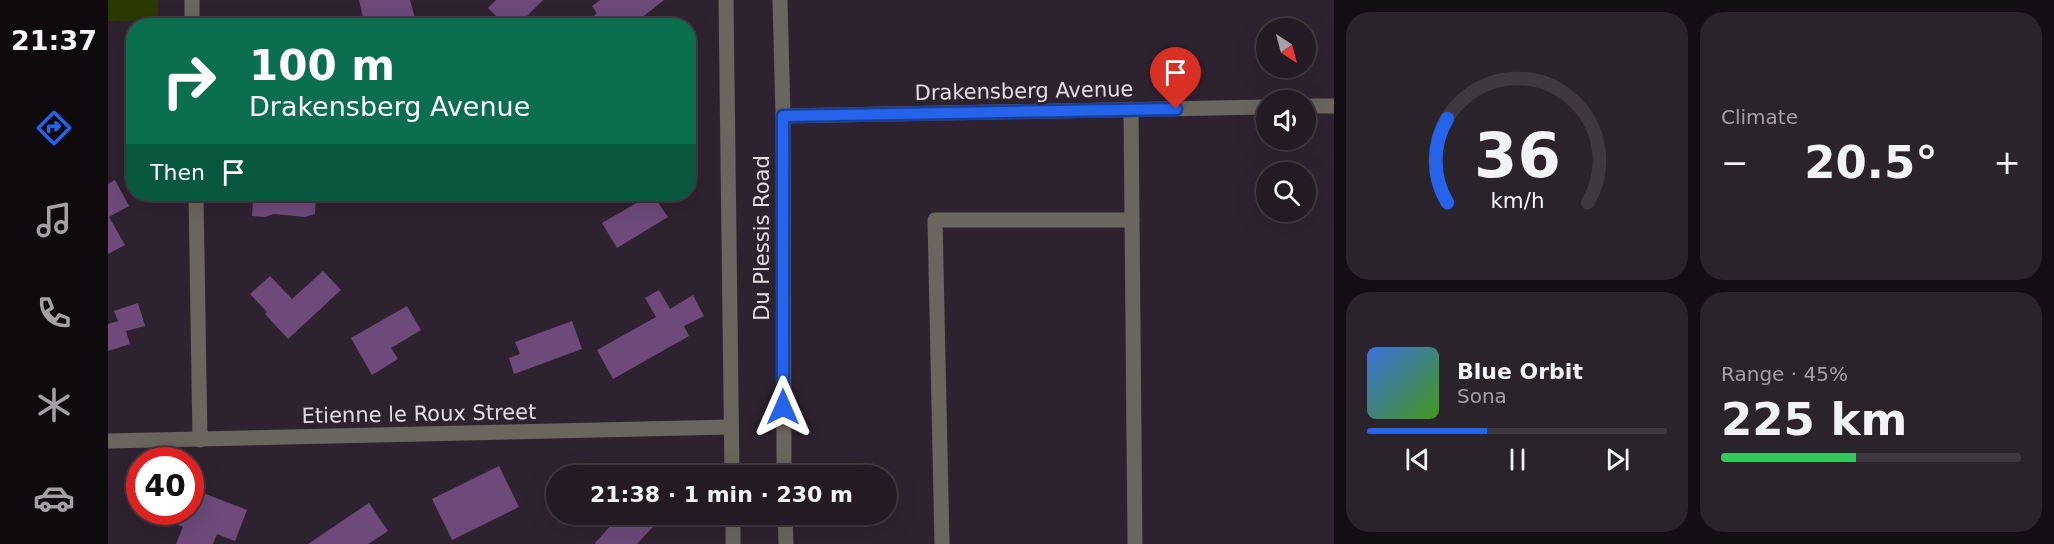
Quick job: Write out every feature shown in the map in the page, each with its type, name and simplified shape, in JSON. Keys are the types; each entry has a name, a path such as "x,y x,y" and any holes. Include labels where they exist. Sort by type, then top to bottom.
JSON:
{"street":[{"path":"192,0 192,18"},
{"name":"Du Plessis Road","path":"726,0 732,465"},
{"name":"Du Plessis Road","path":"780,0 783,116 784,465"},
{"path":"1316,106 1334,106"},
{"name":"Drakensberg Avenue","path":"783,116 1256,107"},
{"path":"1131,110 1135,544"},
{"path":"196,201 200,440"},
{"path":"942,544 935,220 1132,220"},
{"name":"Etienne le Roux Street","path":"108,441 731,427"},
{"path":"733,525 733,544"},
{"path":"785,525 786,544"}],"green space":[{"path":"108,0 158,0 158,18 126,18 126,21 108,21"}],"building":[{"path":"359,0 410,0 415,18 363,18"},
{"path":"496,0 543,0 525,18 498,18 488,8"},
{"path":"600,0 664,0 641,18 591,18 597,13 592,6"},
{"path":"115,180 129,206 109,217 125,245 108,254 108,184"},
{"path":"316,201 315,214 305,217 274,214 265,217 252,216 253,202"},
{"path":"640,201 657,201 668,217 617,248 602,223"},
{"path":"323,271 341,290 288,339 250,294 270,276 292,299"},
{"path":"659,290 670,309 693,295 704,316 684,326 689,336 613,379 597,350 656,317 645,298"},
{"path":"138,303 145,326 126,331 130,344 108,351 108,324 118,321 114,311"},
{"path":"407,306 421,330 391,348 398,359 372,375 351,338"},
{"path":"572,321 582,349 514,374 509,358 520,354 515,342"},
{"path":"499,466 519,507 452,540 432,499"},
{"path":"204,493 247,510 235,541 217,534 213,544 176,544 183,527 178,525 204,525"},
{"path":"369,503 388,531 368,544 308,544"},
{"path":"611,525 655,525 637,544 595,543"}],"route":[{"path":"783,407 783,116 1176,109"}]}
